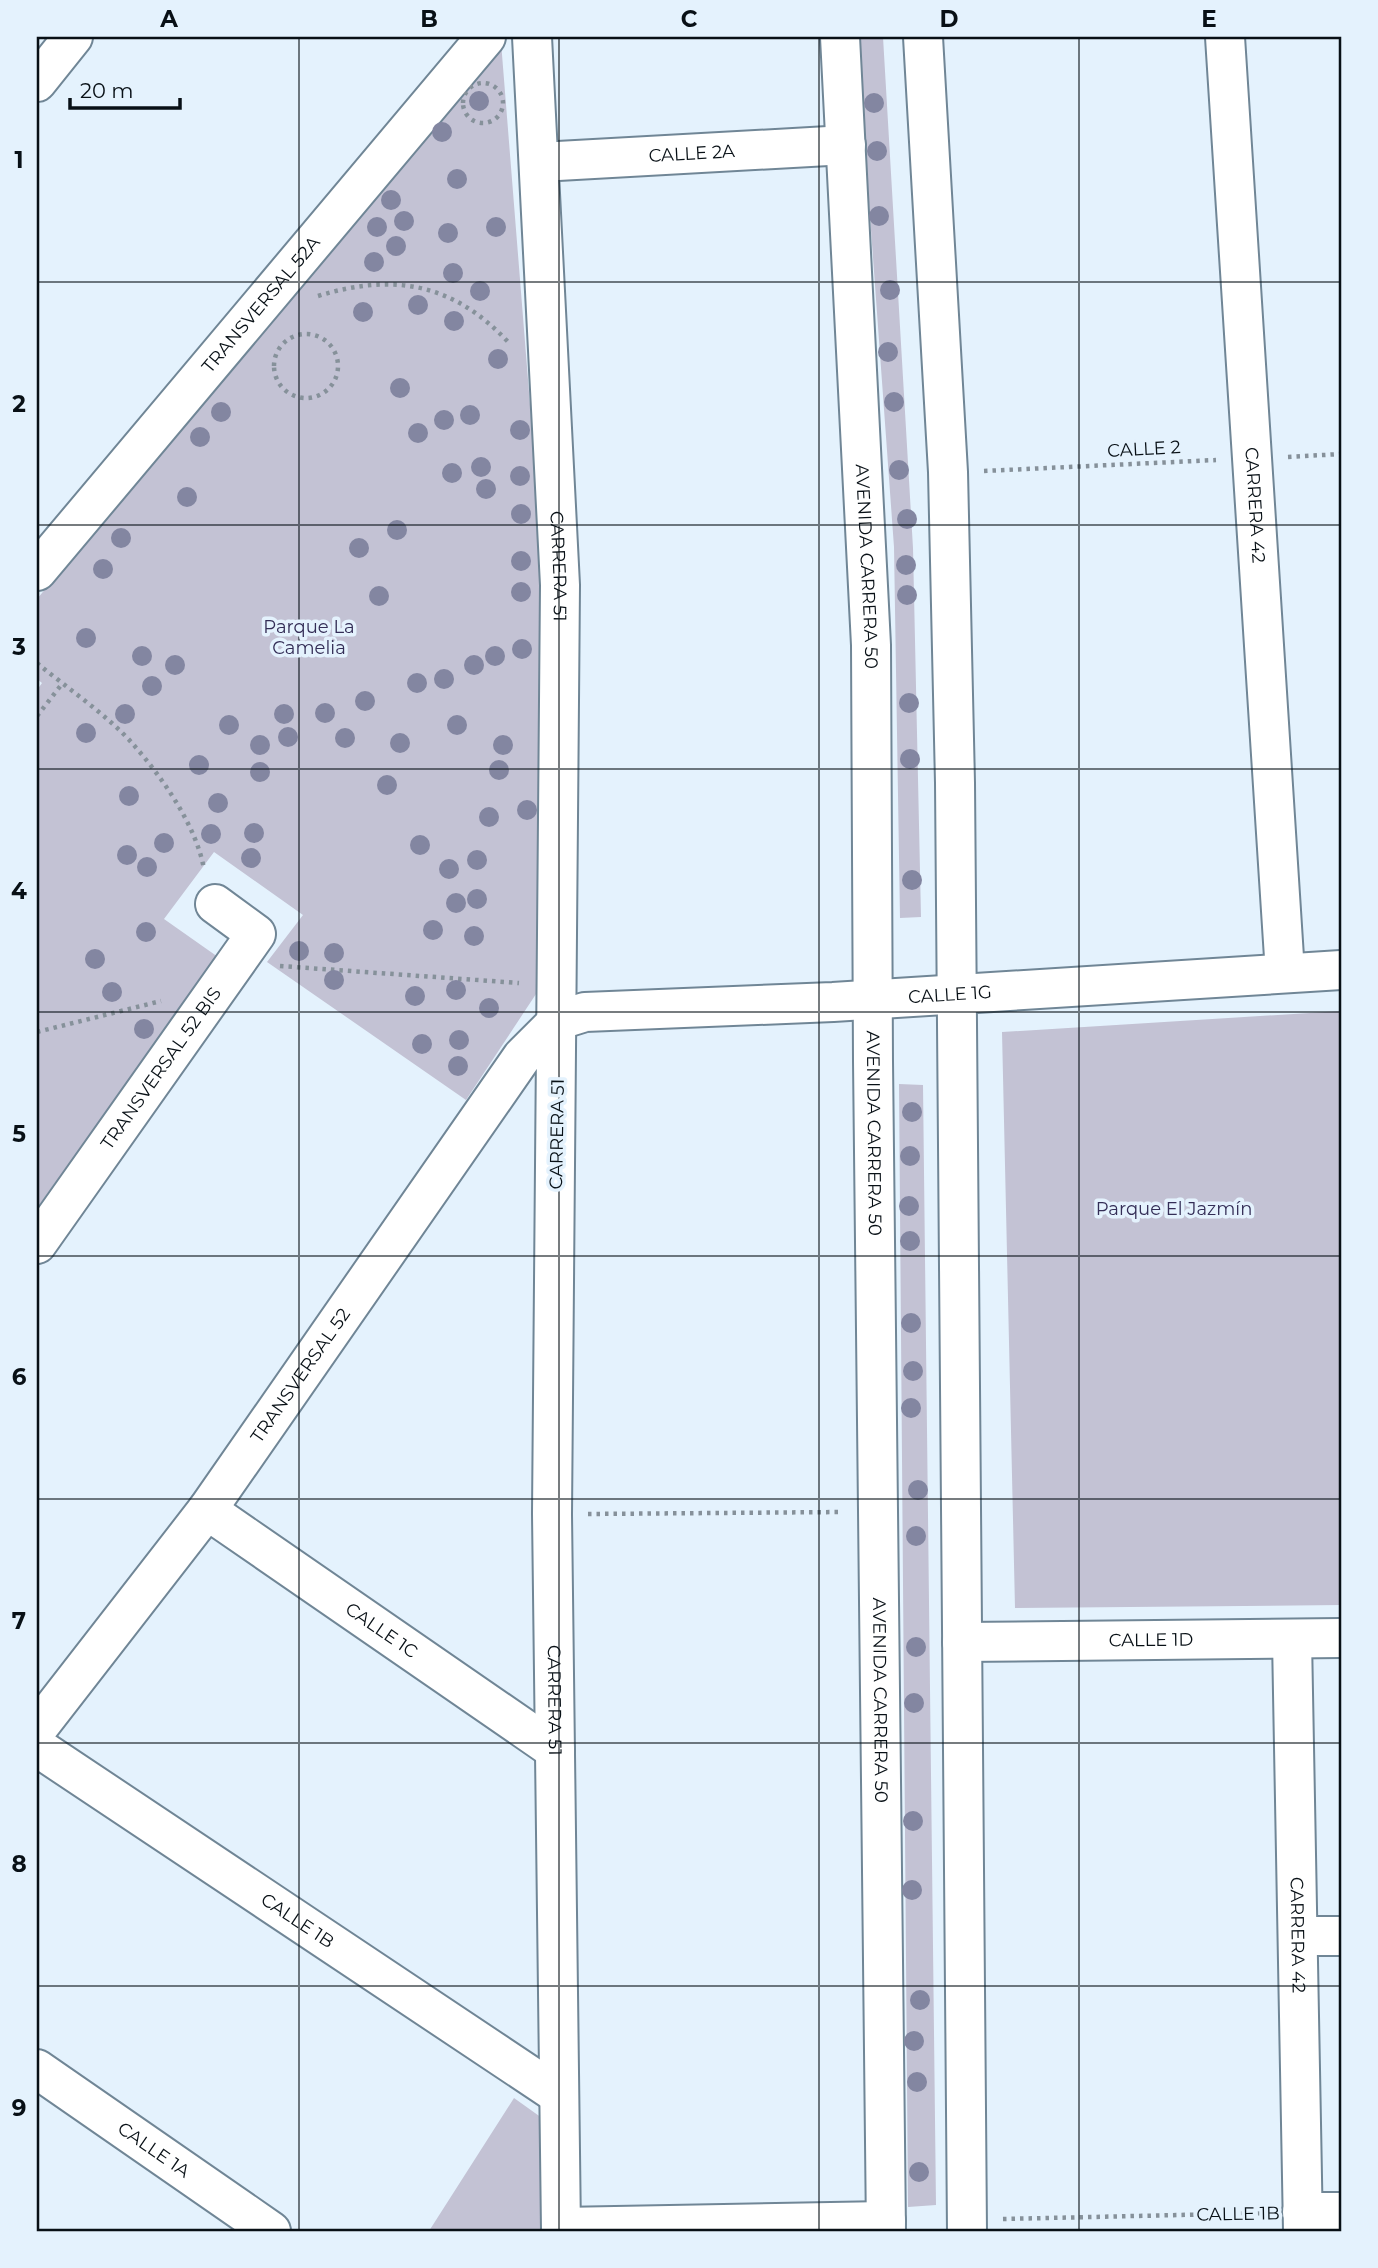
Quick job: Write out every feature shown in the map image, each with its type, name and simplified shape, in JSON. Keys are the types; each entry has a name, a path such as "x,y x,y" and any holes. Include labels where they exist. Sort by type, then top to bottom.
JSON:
{"street":[{"path":"37,82 73,37"},
{"name":"TRANSVERSAL 52A","path":"37,571 486,37"},
{"name":"CARRERA 51","path":"532,37 560,585 559,1002 552,1514 561,2229"},
{"name":"AVENIDA CARRERA 50","path":"840,37 871,645 872,999 886,2226"},
{"path":"923,37 948,472 957,994 967,2225"},
{"name":"CARRERA 42","path":"1225,37 1285,973"},
{"name":"CALLE 2A","path":"540,162 846,145"},
{"name":"TRANSVERSAL 52 BIS","path":"37,1244 256,934 210,888"},
{"name":"CALLE 1G","path":"559,1002 585,1012 872,999 1341,970"},
{"name":"TRANSVERSAL 52","path":"37,1729 207,1510 559,1002"},
{"name":"CALLE 1C","path":"207,1510 555,1750"},
{"name":"CALLE 1D","path":"962,1642 1341,1638"},
{"name":"CARRERA 42","path":"1292,1639 1303,2222"},
{"name":"CALLE 1B","path":"37,1747 559,2095"},
{"path":"1298,1936 1341,1936"},
{"name":"CALLE 1A","path":"37,2069 271,2231"},
{"name":"CALLE 1B","path":"1303,2222 1341,2212"},
{"path":"561,2229 886,2226"}],"path":[{"path":"309,299 366,285 408,285 428,289 448,296 484,317 512,346"},
{"path":"300,335 319,337 328,343 337,360 337,370 328,388 309,397 288,392 275,375 276,354 283,344 300,335"},
{"name":"CALLE 2","path":"948,472 1341,454"},
{"path":"37,663 132,742 187,820 199,844 210,888"},
{"path":"37,716 62,684"},
{"path":"273,966 559,1002"},
{"path":"37,1032 170,999"},
{"path":"552,1514 878,1512"},
{"name":"CALLE 1B","path":"967,2225 1303,2222"}],"green space":[{"path":"857,37 883,37 913,548 921,917 900,918 894,547"},
{"name":"Parque La Camelia","path":"501,42 543,567 538,991 466,1100 267,962 303,915 214,852 164,919 218,957 37,1208 37,690 42,683 37,679 37,599"},
{"name":"Parque El Jazmín","path":"1341,1011 1341,1605 1015,1608 1002,1032"},
{"path":"899,1084 923,1085 936,2205 908,2207"},
{"path":"514,2098 542,2118 540,2231 429,2231"}]}
